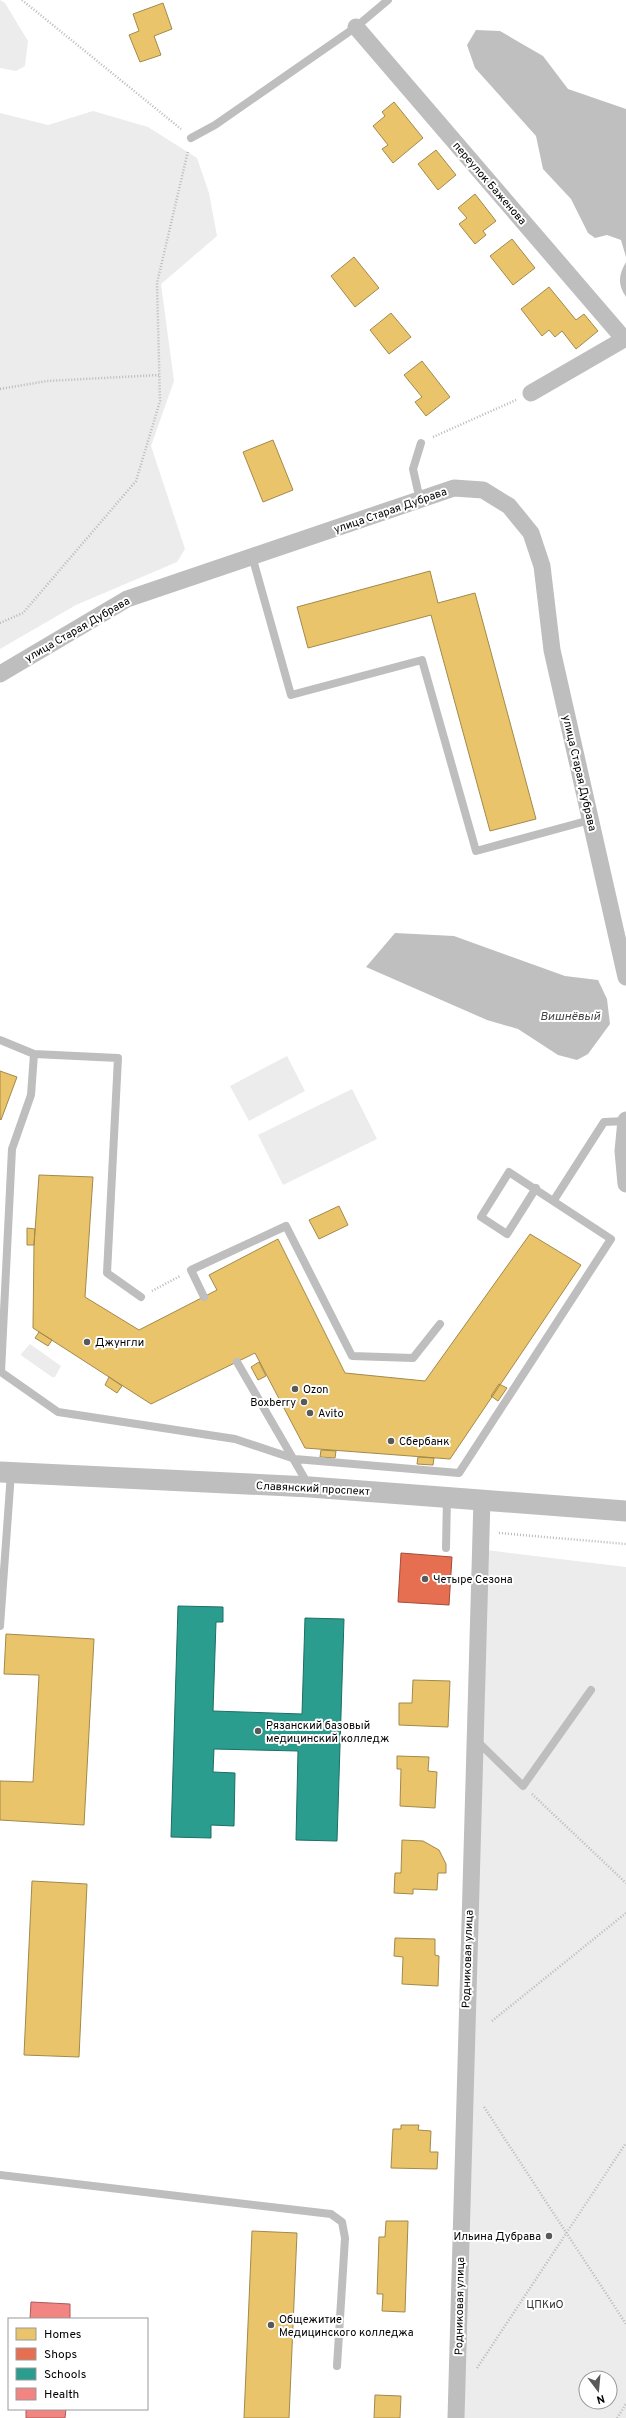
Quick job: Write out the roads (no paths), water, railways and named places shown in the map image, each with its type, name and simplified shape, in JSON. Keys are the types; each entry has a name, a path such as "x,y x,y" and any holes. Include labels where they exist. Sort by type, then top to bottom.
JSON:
{"street":[{"name":"переулок Баженова","path":"356,27 625,339"},
{"path":"531,393 625,339"},
{"name":"улица Старая Дубрава","path":"0,674 127,599 454,488 483,490 509,506 531,533 542,566 552,650 626,977"},
{"path":"626,1120 623,1151 626,1184"},
{"name":"Славянский проспект","path":"5,1472 310,1487 447,1496 626,1511"},
{"name":"Родниковая улица","path":"456,2418 473,1737 482,1499"}],"lane":[{"path":"192,138 215,125 356,27 388,0"},
{"path":"420,500 413,469 422,442"},
{"path":"252,556 291,695 422,660 476,851 590,820"},
{"path":"0,1040 34,1054 118,1058 107,1273 141,1297"},
{"path":"34,1054 31,1095 12,1149 1,1372 58,1412 235,1438 295,1459 459,1473 611,1239 536,1188 510,1172 481,1216 508,1234 536,1188"},
{"path":"554,1200 604,1122 626,1120"},
{"path":"204,1297 191,1270 286,1226 352,1356 412,1358 440,1324"},
{"path":"237,1362 310,1487"},
{"path":"0,1626 5,1472"},
{"path":"446,1548 447,1496"},
{"path":"473,1737 523,1786 591,1690"},
{"path":"0,2175 331,2214 342,2222 344,2238 337,2366"}],"water":[{"path":"476,30 500,31 543,56 568,89 626,109 626,257 621,240 607,235 595,238 588,233 571,199 543,169 536,136 475,68 467,45"},
{"path":"626,262 626,297 621,288 620,279"},
{"name":"Вишнёвый","path":"395,933 454,936 565,976 598,980 607,999 610,1024 588,1054 577,1060 558,1055 518,1029 487,1020 366,967"}],"place":[{"name":"Джунгли","path":"87,1342"},
{"name":"Ozon","path":"295,1389"},
{"name":"Boxberry","path":"304,1402"},
{"name":"Avito","path":"310,1413"},
{"name":"Сбербанк","path":"391,1441"},
{"name":"Четыре Сезона","path":"425,1579"},
{"name":"Рязанский базовый медицинский колледж","path":"258,1731"},
{"name":"Ильина Дубрава","path":"549,2236"},
{"name":"Общежитие Медицинского колледжа","path":"271,2325"}],"park label":[{"name":"ЦПКиО","path":"545,2304"}]}
